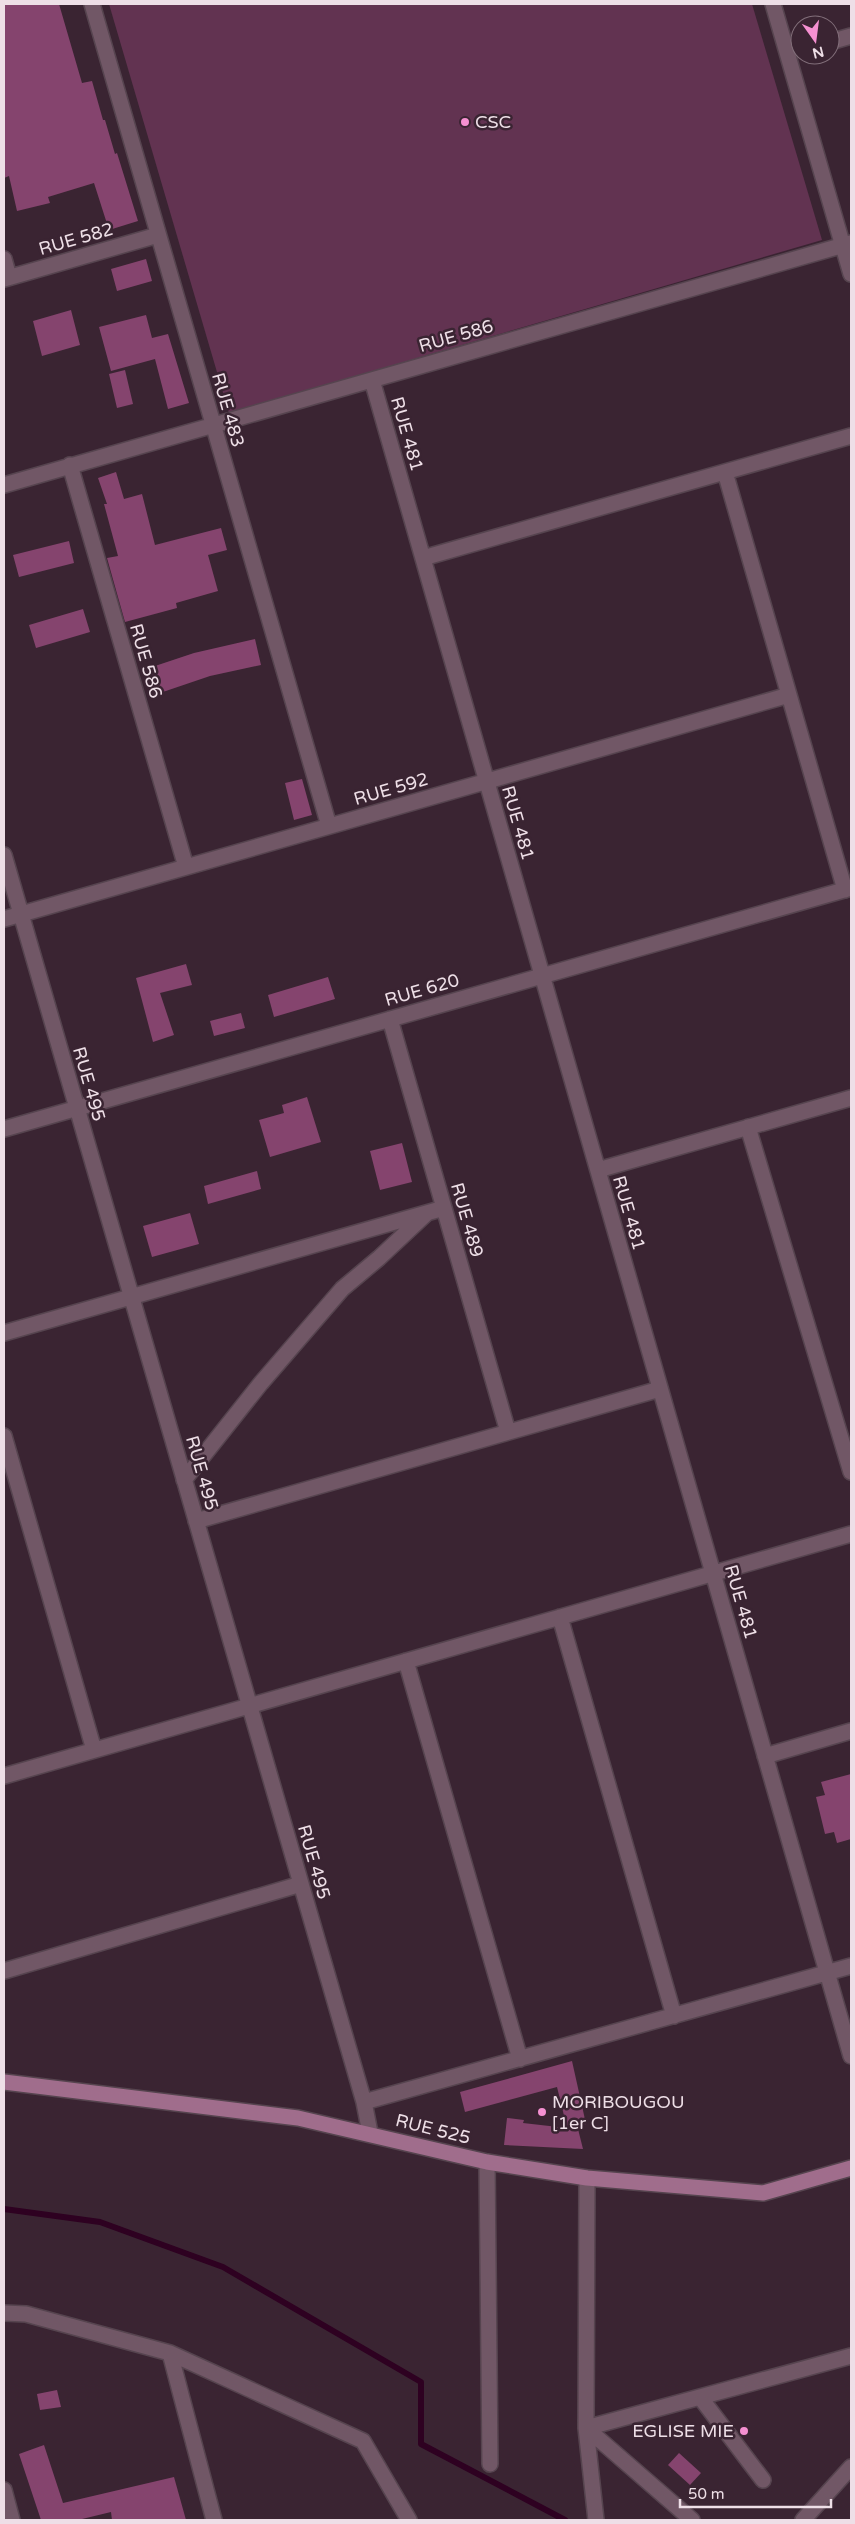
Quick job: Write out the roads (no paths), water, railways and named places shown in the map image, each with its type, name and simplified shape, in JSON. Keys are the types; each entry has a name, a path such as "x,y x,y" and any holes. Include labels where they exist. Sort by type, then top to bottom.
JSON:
{"main road":[{"name":"RUE 525","path":"4,2082 298,2118 370,2133 487,2162 587,2178 763,2193 851,2168"}],"street":[{"name":"RUE 483","path":"92,4 329,826"},
{"path":"773,4 790,43"},
{"path":"798,65 847,244 851,274"},
{"name":"RUE 582","path":"6,278 158,235"},
{"name":"RUE 586","path":"4,485 847,244"},
{"path":"4,259 6,278"},
{"name":"RUE 481","path":"372,380 851,2056"},
{"path":"423,558 851,436"},
{"name":"RUE 586","path":"70,465 186,867"},
{"path":"725,472 789,695 848,889"},
{"name":"RUE 592","path":"4,919 789,695"},
{"name":"RUE 495","path":"4,855 364,2102 370,2133"},
{"name":"RUE 620","path":"4,1130 848,889"},
{"name":"RUE 489","path":"390,1019 508,1432"},
{"path":"598,1170 851,1098"},
{"path":"748,1127 851,1472"},
{"path":"4,1333 444,1208"},
{"path":"184,1480 261,1383 342,1289 380,1258 429,1212"},
{"path":"196,1521 660,1389"},
{"path":"4,1436 94,1750"},
{"path":"4,1776 851,1534"},
{"path":"560,1617 674,2016"},
{"path":"406,1661 520,2059"},
{"path":"765,1756 851,1731"},
{"path":"4,1971 301,1884"},
{"path":"364,2102 851,1966"},
{"path":"487,2162 490,2464"},
{"path":"587,2178 586,2428 596,2520"},
{"path":"4,2313 26,2314 170,2352 363,2441 401,2513 409,2520"},
{"path":"170,2352 214,2520"},
{"path":"586,2428 851,2356"},
{"path":"700,2397 763,2480"},
{"path":"586,2428 692,2520"},
{"path":"803,2520 851,2467"},
{"path":"4,2490 12,2520"}],"waterway":[{"path":"4,2209 100,2222 223,2267 421,2382 421,2444 565,2520"}],"place":[{"name":"CSC","path":"465,122"},
{"name":"MORIBOUGOU [1er C]","path":"542,2112"},
{"name":"EGLISE MIE","path":"744,2431"}]}
